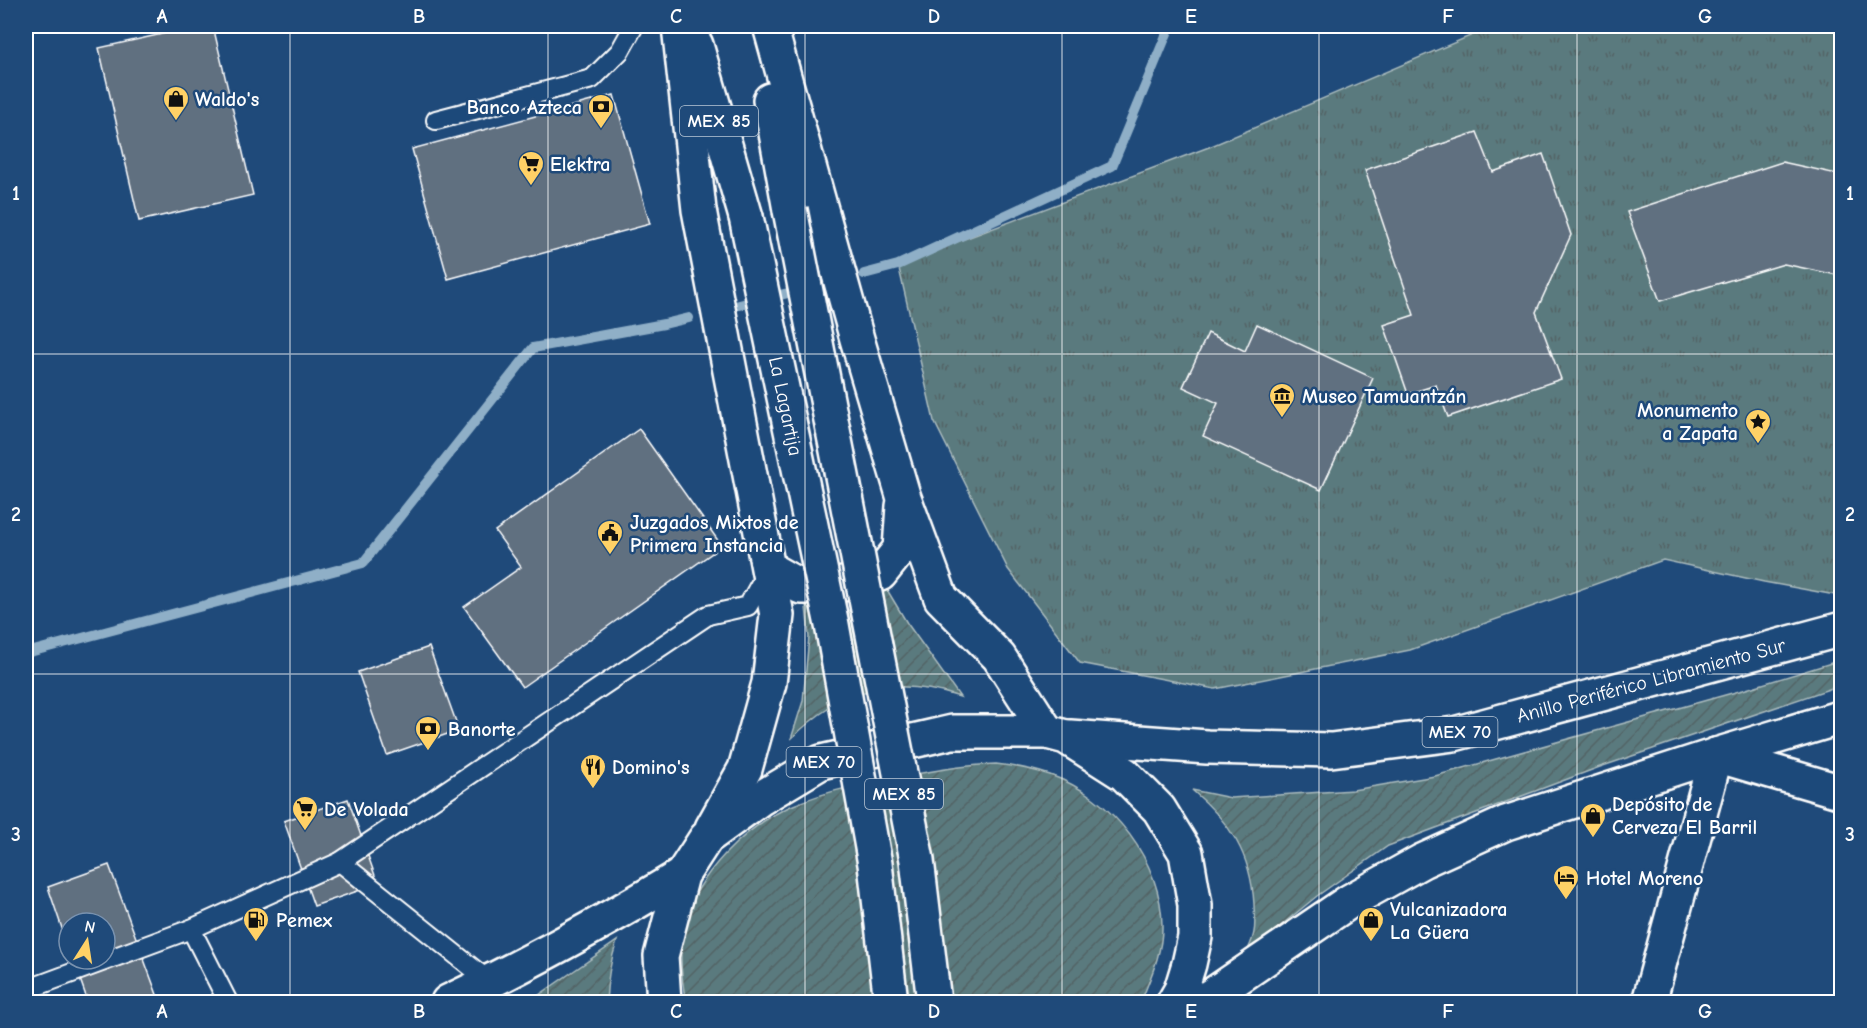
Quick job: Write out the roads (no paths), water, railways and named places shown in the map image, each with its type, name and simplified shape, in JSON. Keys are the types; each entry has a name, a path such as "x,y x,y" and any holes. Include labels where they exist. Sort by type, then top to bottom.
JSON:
{"main road":[{"path":"679,26 699,210 777,615 769,683 745,769 706,838"},
{"name":"La Lagartija","path":"691,26 746,217 826,595 875,864 891,1002"},
{"name":"La Lagartija","path":"756,26 917,860 934,1002"},
{"path":"770,26 856,339 903,495 941,598 999,657 1057,734 1124,774 1159,809 1186,853 1195,904 1195,937 1181,990 1174,1002"},
{"path":"769,569 801,587 832,586 880,574 900,549 903,495"},
{"name":"Anillo Periférico Libramiento Sur","path":"664,1002 661,956 682,875 706,838 761,798 821,762 952,732 1057,734 1207,747 1331,750 1454,734 1842,629"},
{"path":"1202,1002 1350,901 1422,861 1506,823 1842,717"},
{"path":"1716,755 1842,792"},
{"path":"1649,1002 1716,755"},
{"name":"Anillo Periférico Libramiento Sur","path":"448,1002 617,914 682,875"}],"lane":[{"path":"436,120 592,79 620,51 634,26"},
{"path":"29,994 191,929 340,862 708,615 748,606 769,569"},
{"path":"340,862 490,982"},
{"path":"191,929 228,1002"}],"waterway":[{"path":"864,274 898,265 1112,166 1170,26"},
{"path":"727,308 825,284"},
{"path":"26,653 363,563 533,348 689,318"}],"place":[{"name":"Waldo's","path":"176,122"},
{"name":"Banco Azteca","path":"601,130"},
{"name":"Elektra","path":"531,187"},
{"name":"Museo Tamuantzán","path":"1282,419"},
{"name":"Monumento a Zapata","path":"1758,445"},
{"name":"Juzgados Mixtos de Primera Instancia","path":"610,556"},
{"name":"Banorte","path":"428,752"},
{"name":"Domino's","path":"593,790"},
{"name":"De Volada","path":"305,832"},
{"name":"Depósito de Cerveza El Barril","path":"1593,839"},
{"name":"Hotel Moreno","path":"1566,901"},
{"name":"Pemex","path":"256,943"},
{"name":"Vulcanizadora La Güera","path":"1371,943"}]}
